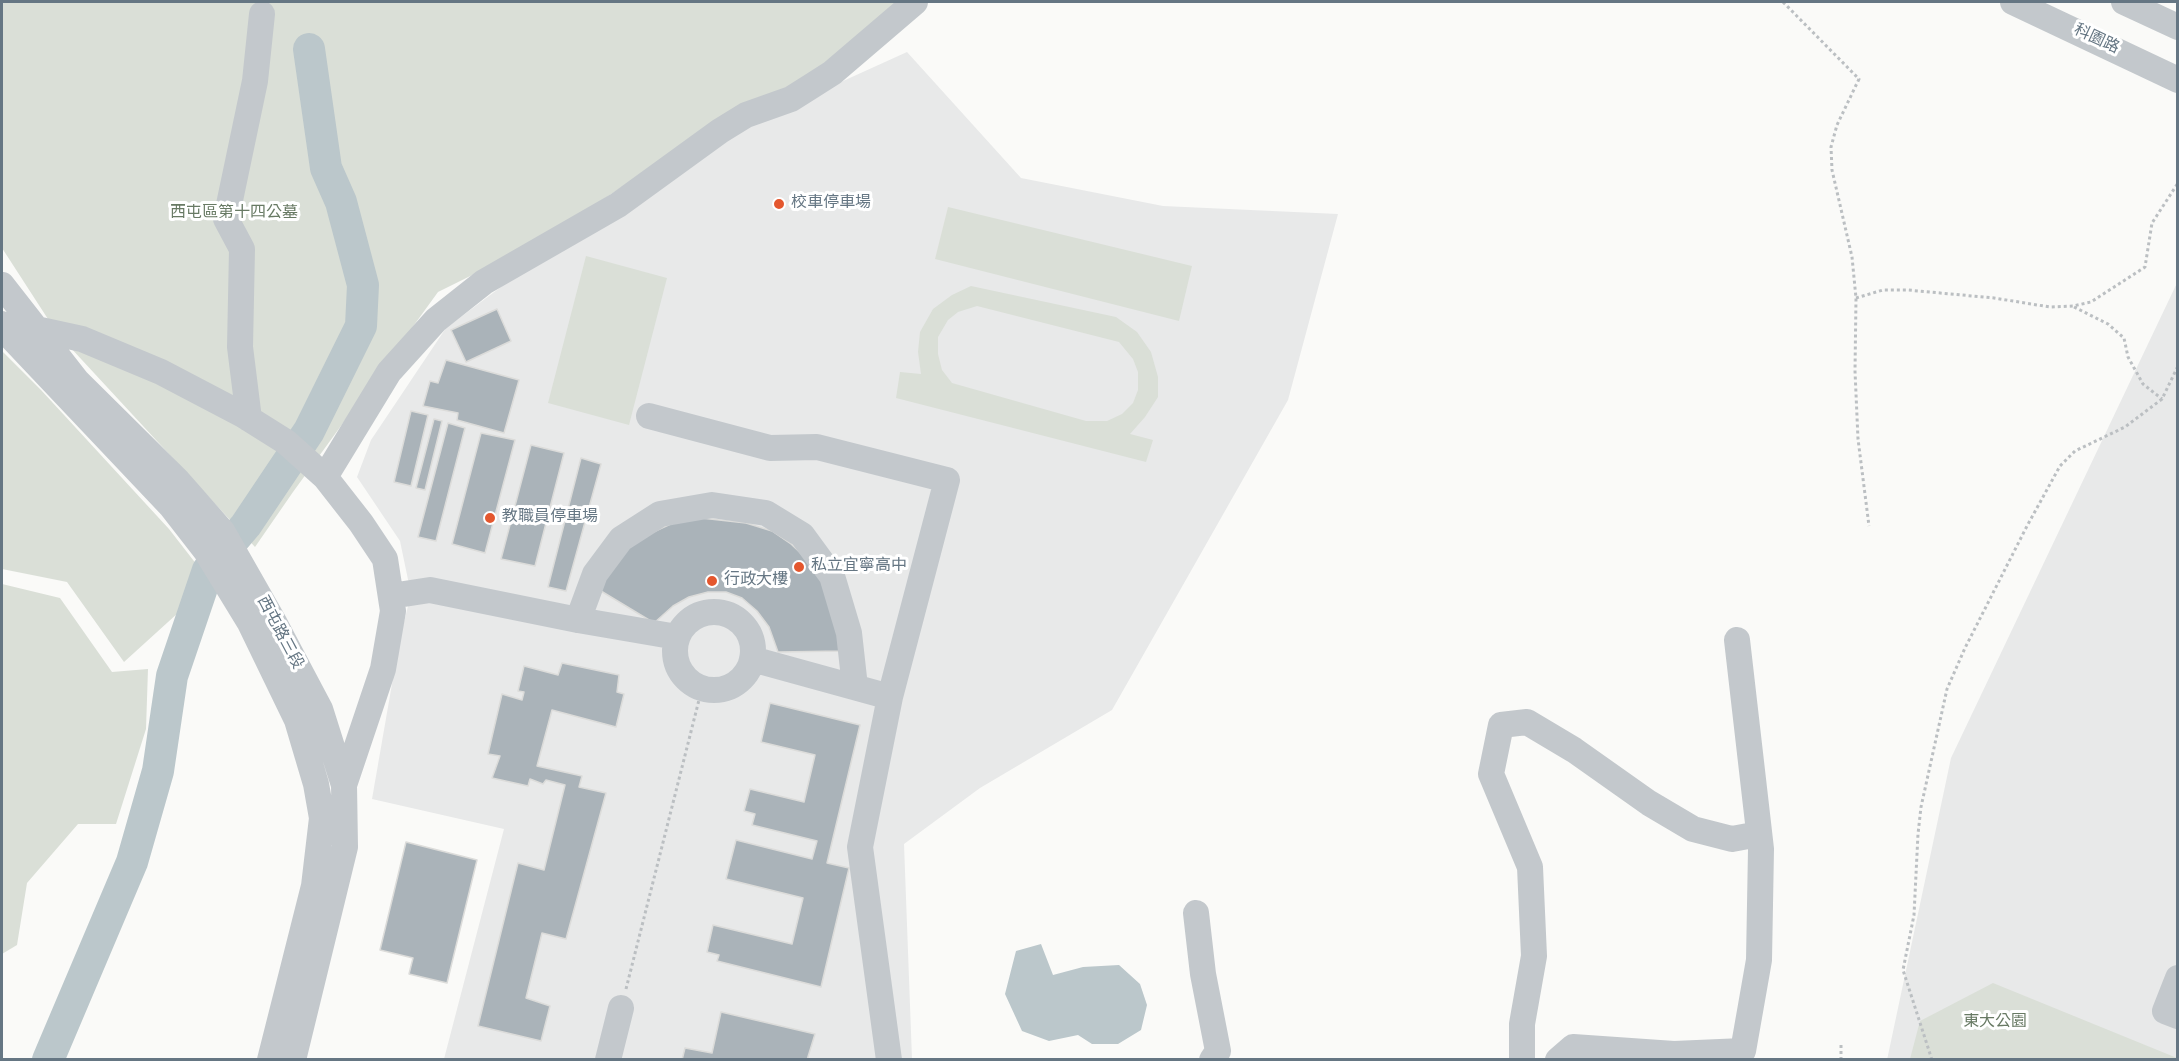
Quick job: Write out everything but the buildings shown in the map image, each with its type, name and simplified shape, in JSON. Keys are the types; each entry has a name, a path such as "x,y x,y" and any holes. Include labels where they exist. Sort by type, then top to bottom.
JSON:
{"street":[{"path":"325,477 389,372 436,320 484,282 618,205 729,125 746,115 791,99 832,73 915,2"},
{"name":"科園路","path":"2013,2 2178,80"},
{"path":"2124,2 2178,27"},
{"path":"249,418 240,347 242,249 226,219 255,81 262,14"},
{"name":"西屯路三段","path":"2,285 77,381 178,481 222,531 320,709 344,786 345,847 293,1059"},
{"name":"西屯路三段","path":"2,324 171,506 206,551 247,619 297,720 316,784 322,818 314,885 270,1059"},
{"path":"36,329 82,339 161,372 249,418 286,442 325,477 361,523 385,559 393,610 383,669 344,786"},
{"path":"649,416 770,448 817,447 947,480 890,697 860,847 889,1059"},
{"path":"578,620 595,574 621,538 660,514 712,505 766,513 802,535 832,576 849,633 855,687"},
{"path":"391,597 430,590 578,620 677,637"},
{"path":"713,611 724,613 744,626 753,647 752,658 748,669 734,684 724,689 702,688 693,684 678,668 674,647 677,637 691,618 713,611"},
{"path":"1558,1059 1573,1047 1674,1054 1743,1051 1759,960 1759,834 1737,640"},
{"path":"752,658 890,697"},
{"path":"1522,1059 1522,1024 1534,956 1530,867 1491,774 1501,725 1527,722 1574,750 1649,803 1693,829 1732,839 1759,834"},
{"path":"1196,913 1203,974 1218,1051 1212,1059"},
{"path":"2178,978 2165,1011 2178,1016"},
{"path":"608,1059 621,1008"}],"path":[{"path":"1785,2 1794,14 1859,79 1837,125 1831,147 1832,170 1850,251 1856,298 1855,371 1858,439 1869,526"},
{"path":"1856,298 1883,290 1908,290 1994,298 2050,307 2091,302 2145,267 2152,223 2178,183"},
{"path":"2073,306 2108,324 2124,338 2128,357 2143,384 2162,399"},
{"path":"1932,1059 1903,970 1914,915 1921,807 1947,689 1975,628 2060,466 2075,451 2125,427 2162,399 2178,366"},
{"path":"621,1008 702,688"},
{"path":"1841,1045 1841,1059"}],"shaded area":[{"name":"私立宜寧高中","path":"907,52 1021,178 1163,206 1338,214 1288,400 1112,710 980,788 904,844 912,1059 444,1059 504,829 372,799 400,638 411,594 400,541 357,477 371,440 446,328 521,272 755,121"},
{"path":"2177,283 2177,1059 1887,1060 1951,758"},
{"path":"1041,944 1053,975 1083,967 1119,965 1140,984 1147,1005 1141,1030 1118,1044 1092,1044 1078,1035 1049,1041 1022,1031 1005,994 1016,951"}],"green space":[{"name":"西屯區第十四公墓","path":"2,2 901,2 817,75 745,104 543,240 438,292 255,547 57,333 2,248"},
{"path":"948,207 1192,266 1179,321 935,259"},
{"path":"586,256 667,278 629,425 548,403"},
{"path":"971,286 1116,317 1137,332 1151,352 1158,377 1158,397 1130,434 1153,440 1146,462 896,398 900,372 921,374 918,352 920,332 933,309 952,295","holes":["977,306 1119,342 1133,359 1138,372 1138,390 1133,403 1122,414 1107,421 1086,421 952,383 942,370 938,354 938,337 948,320 958,312"]},
{"path":"2,351 169,529 211,583 124,662 67,582 2,569"},
{"path":"2,584 60,598 112,672 148,669 146,729 116,824 78,824 27,883 17,945 2,954"},
{"name":"東大公園","path":"1993,983 2177,1059 1910,1059 1920,1021"}],"waterway":[{"path":"48,1060 132,862 158,771 172,676 208,570 246,525 309,431 361,326 363,285 341,202 326,168 309,49"}],"place":[{"name":"校車停車場","path":"779,204"},
{"name":"教職員停車場","path":"490,518"},
{"name":"私立宜寧高中","path":"799,567"},
{"name":"行政大樓","path":"712,581"}]}
